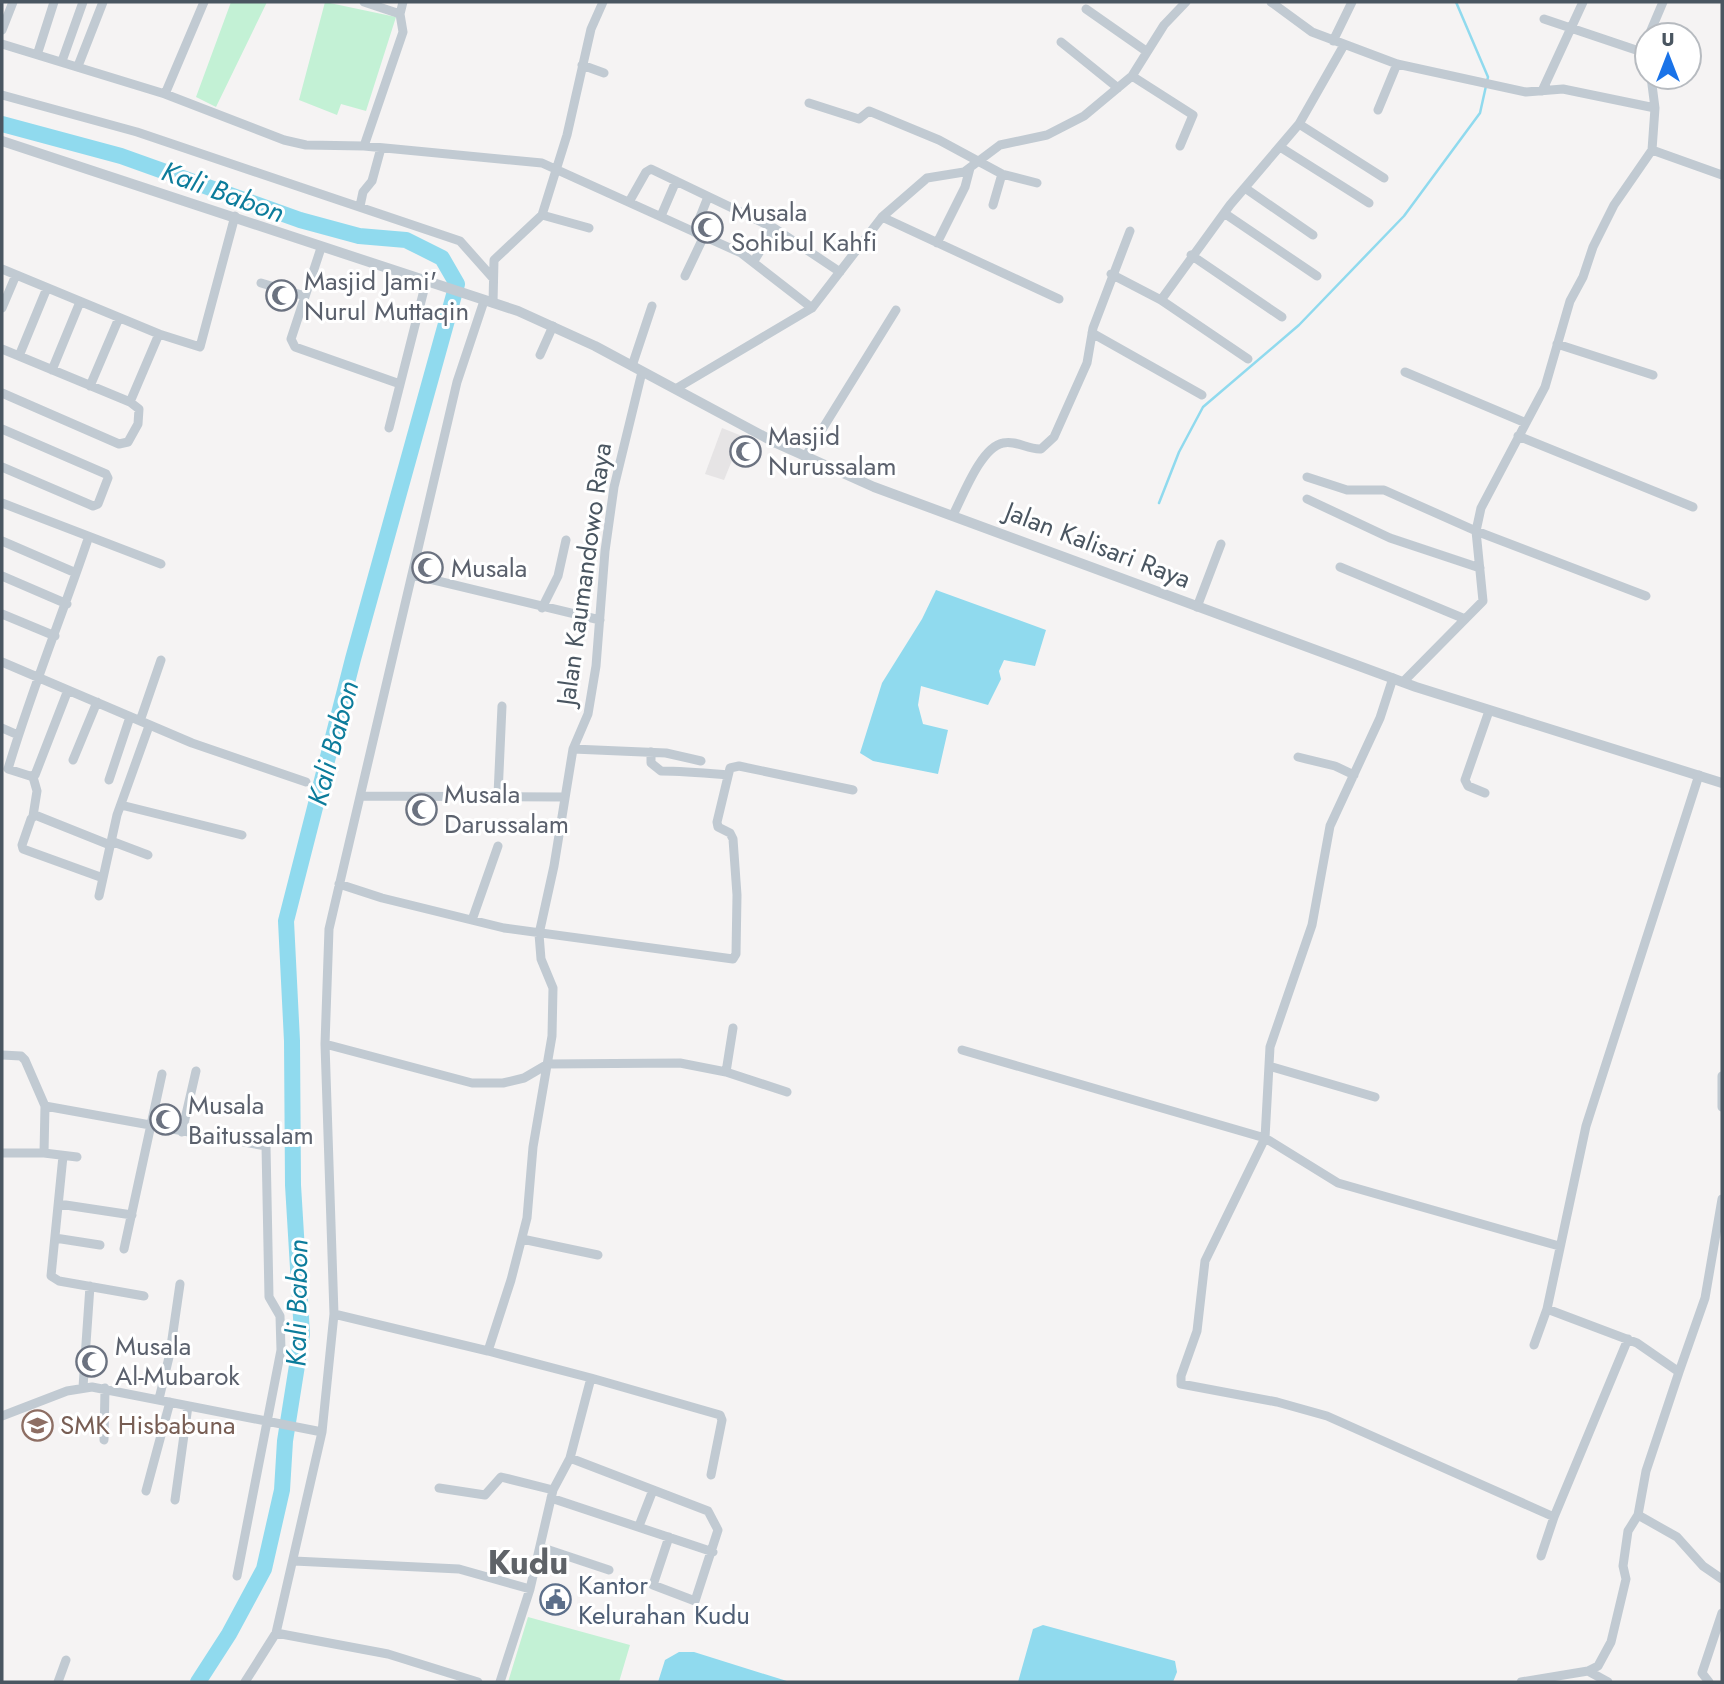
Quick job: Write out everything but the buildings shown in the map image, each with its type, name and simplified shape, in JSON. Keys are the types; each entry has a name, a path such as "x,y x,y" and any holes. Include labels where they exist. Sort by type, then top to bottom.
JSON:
{"street":[{"path":"2,30 13,2"},
{"path":"38,52 54,2"},
{"path":"62,61 83,2"},
{"path":"78,66 103,2"},
{"path":"165,94 204,2"},
{"path":"365,2 400,13"},
{"path":"364,146 403,32 400,13 403,2"},
{"path":"245,1682 276,1633 321,1432 334,1314 325,1044 326,966 339,884 362,796 457,382 485,301 496,255 542,215 595,16 603,2"},
{"path":"677,388 812,309 882,216 927,178 958,174 1000,145 1060,130 1084,116 1132,76 1164,25 1186,2"},
{"path":"1271,2 1312,32 1397,64 1525,92 1563,89 1655,108"},
{"path":"1333,41 1352,2"},
{"path":"1542,91 1583,2"},
{"path":"1655,21 1663,2"},
{"path":"1086,9 1146,51"},
{"path":"1544,19 1570,26 1633,51"},
{"path":"1061,42 1118,88"},
{"path":"2,44 38,52 165,94 284,140 306,145 364,146 442,155 523,159 542,163 754,261 812,309"},
{"path":"1161,300 1224,213 1299,124 1344,45"},
{"path":"1378,110 1397,64"},
{"path":"582,65 604,73"},
{"path":"1132,76 1194,116 1180,146"},
{"path":"1554,1517 1318,1412 1181,1384 1181,1376 1197,1331 1205,1261 1265,1138 1269,1066 1276,1023 1312,925 1330,826 1398,680 1483,601 1476,531 1481,508 1545,387 1570,300 1583,277 1593,247 1614,205 1652,150 1655,108 1653,91"},
{"path":"2,95 137,132 460,241 492,277"},
{"path":"809,103 859,119 869,111 939,141 974,165 1037,183"},
{"path":"1299,124 1384,178"},
{"name":"Jalan Kalisari Raya","path":"2,141 235,216 321,248 554,326 677,388 705,407 805,457 874,487 1398,680 1722,783"},
{"path":"1280,147 1369,203"},
{"path":"360,206 382,148"},
{"path":"1652,150 1722,175"},
{"path":"937,243 974,165"},
{"path":"629,202 649,170 774,229 840,272"},
{"path":"993,205 1002,174"},
{"path":"661,216 676,181"},
{"path":"1245,188 1313,235"},
{"path":"694,232 708,197"},
{"path":"1224,213 1317,276"},
{"path":"542,215 589,228"},
{"path":"2,269 197,347 204,343 235,216"},
{"path":"882,216 1059,299"},
{"path":"754,261 774,229"},
{"path":"953,515 980,463 992,447 1016,443 1036,450 1050,444 1087,363 1092,333 1111,274 1130,232"},
{"path":"685,276 704,236"},
{"path":"321,248 291,339 295,347 400,384"},
{"path":"1191,256 1282,317"},
{"path":"1111,274 1161,300 1248,359"},
{"path":"2,308 16,275"},
{"path":"261,283 305,296"},
{"path":"389,428 431,284"},
{"path":"19,356 47,288"},
{"path":"52,370 80,302"},
{"path":"632,366 652,306"},
{"path":"805,457 896,310"},
{"path":"90,386 119,318"},
{"path":"540,355 554,326"},
{"path":"1092,333 1202,396"},
{"path":"130,402 159,334"},
{"path":"1557,344 1653,375"},
{"path":"2,349 130,402 139,410 138,424 128,442 119,444 2,393"},
{"name":"Jalan Kaumandowo Raya","path":"488,1351 522,1239 548,1064 554,998 552,982 541,959 539,934 554,866 573,750 588,714 614,487 642,372"},
{"path":"1405,372 1526,423"},
{"path":"2,429 108,476 95,506 2,467"},
{"path":"1518,436 1693,507"},
{"path":"1307,477 1347,490 1384,490 1476,531 1646,596"},
{"path":"1307,499 1390,538 1480,568"},
{"path":"2,503 161,564"},
{"path":"33,777 5,768 36,677 67,604 88,538"},
{"path":"542,608 558,576 566,540"},
{"path":"2,541 76,573"},
{"path":"1197,607 1221,544"},
{"path":"1340,566 1465,619"},
{"path":"413,575 600,620"},
{"path":"2,576 67,604"},
{"path":"2,614 55,636"},
{"path":"99,896 121,805 132,780 161,660"},
{"path":"2,662 145,723 306,782"},
{"path":"68,690 33,777 37,791 33,816 22,843 23,849 103,878"},
{"path":"73,760 97,702"},
{"path":"498,795 502,706"},
{"path":"1485,793 1468,786 1465,780 1489,710"},
{"path":"110,780 130,717"},
{"path":"2,728 18,735"},
{"path":"573,750 651,752 701,761"},
{"path":"651,752 651,763 661,771 692,770 728,775"},
{"path":"1298,757 1335,766 1354,775"},
{"path":"339,884 472,920 539,934 733,959 736,954 737,895 733,839 730,833 718,827 717,822 732,767 739,766 852,790"},
{"path":"1534,1345 1547,1309 1586,1126 1699,775"},
{"path":"362,796 564,797"},
{"path":"121,805 242,835"},
{"path":"33,816 148,855"},
{"path":"472,920 498,846"},
{"path":"726,1072 733,1028"},
{"path":"325,1044 472,1083 490,1085 524,1078 548,1064 680,1063 726,1072 788,1091"},
{"path":"962,1050 1265,1138 1338,1183 1559,1246"},
{"path":"2,1055 21,1056 45,1106 44,1153"},
{"path":"1269,1066 1375,1097"},
{"path":"182,1132 196,1071"},
{"path":"124,1249 162,1074"},
{"path":"1722,1076 1722,1107"},
{"path":"45,1106 266,1146 269,1297 281,1318 281,1350 237,1576"},
{"path":"2,1153 44,1153 77,1157"},
{"path":"63,1156 51,1276 59,1281 144,1296"},
{"path":"1521,1682 1588,1671 1598,1666 1611,1642 1626,1579 1623,1566 1628,1531 1638,1515 1646,1471 1705,1298 1720,1229 1722,1199"},
{"path":"59,1204 132,1215"},
{"path":"55,1238 100,1245"},
{"path":"522,1239 598,1255"},
{"path":"159,1399 170,1353 180,1284"},
{"path":"83,1387 90,1286"},
{"path":"1547,1309 1628,1339 1679,1371"},
{"path":"334,1314 488,1351 720,1415 720,1430 711,1475"},
{"path":"1541,1556 1554,1517 1628,1339"},
{"path":"500,1682 530,1589 552,1494 570,1458 591,1378"},
{"path":"2,1416 83,1387 105,1388 321,1432"},
{"path":"104,1440 105,1388"},
{"path":"146,1490 170,1402"},
{"path":"175,1500 188,1406"},
{"path":"570,1458 708,1511 718,1525 713,1552 697,1599 693,1601 653,1585 669,1537"},
{"path":"439,1488 485,1495 501,1477 713,1552"},
{"path":"639,1526 653,1490"},
{"path":"1638,1515 1677,1537 1703,1566 1722,1579"},
{"path":"540,1547 609,1570"},
{"path":"294,1561 459,1569 530,1589"},
{"path":"1709,1682 1702,1674 1703,1666 1722,1613"},
{"path":"276,1633 388,1654 478,1682"},
{"path":"58,1682 66,1660"},
{"path":"1588,1671 1608,1682"}],"shaded area":[{"path":"722,428 742,436 724,480 705,474"}],"green space":[{"path":"231,2 267,2 216,107 196,97"},
{"path":"325,2 396,17 366,111 341,104 337,115 299,100"},
{"path":"528,1617 630,1645 619,1682 508,1682"}],"water":[{"path":"936,590 1046,630 1035,666 1004,660 999,671 1001,679 988,705 921,686 918,705 923,724 948,730 938,774 873,761 860,753 882,683 922,619"},
{"path":"1043,1625 1175,1661 1177,1672 1173,1682 1018,1682 1033,1629"},
{"path":"679,1652 694,1652 790,1682 658,1682 665,1660"}],"waterway":[{"path":"1159,503 1179,452 1203,407 1299,325 1404,216 1480,113 1488,77 1456,2"},
{"name":"Kali Babon","path":"2,124 121,156 300,220 359,236 406,240 442,258 457,284 353,659 286,921 292,1041 293,1185 302,1334 285,1441 282,1490 264,1569 229,1634 198,1682"}],"place":[{"name":"Musala Sohibul Kahfi","path":"708,227"},
{"name":"Masjid Jami' Nurul Muttaqin","path":"281,296"},
{"name":"Masjid Nurussalam","path":"745,451"},
{"name":"Musala","path":"428,568"},
{"name":"Musala Darussalam","path":"421,809"},
{"name":"Musala Baitussalam","path":"165,1120"},
{"name":"Musala Al-Mubarok","path":"92,1361"},
{"name":"SMK Hisbabuna","path":"37,1425"},
{"name":"Kantor Kelurahan Kudu","path":"555,1600"}],"district":[{"name":"Kudu","path":"528,1562"}]}
